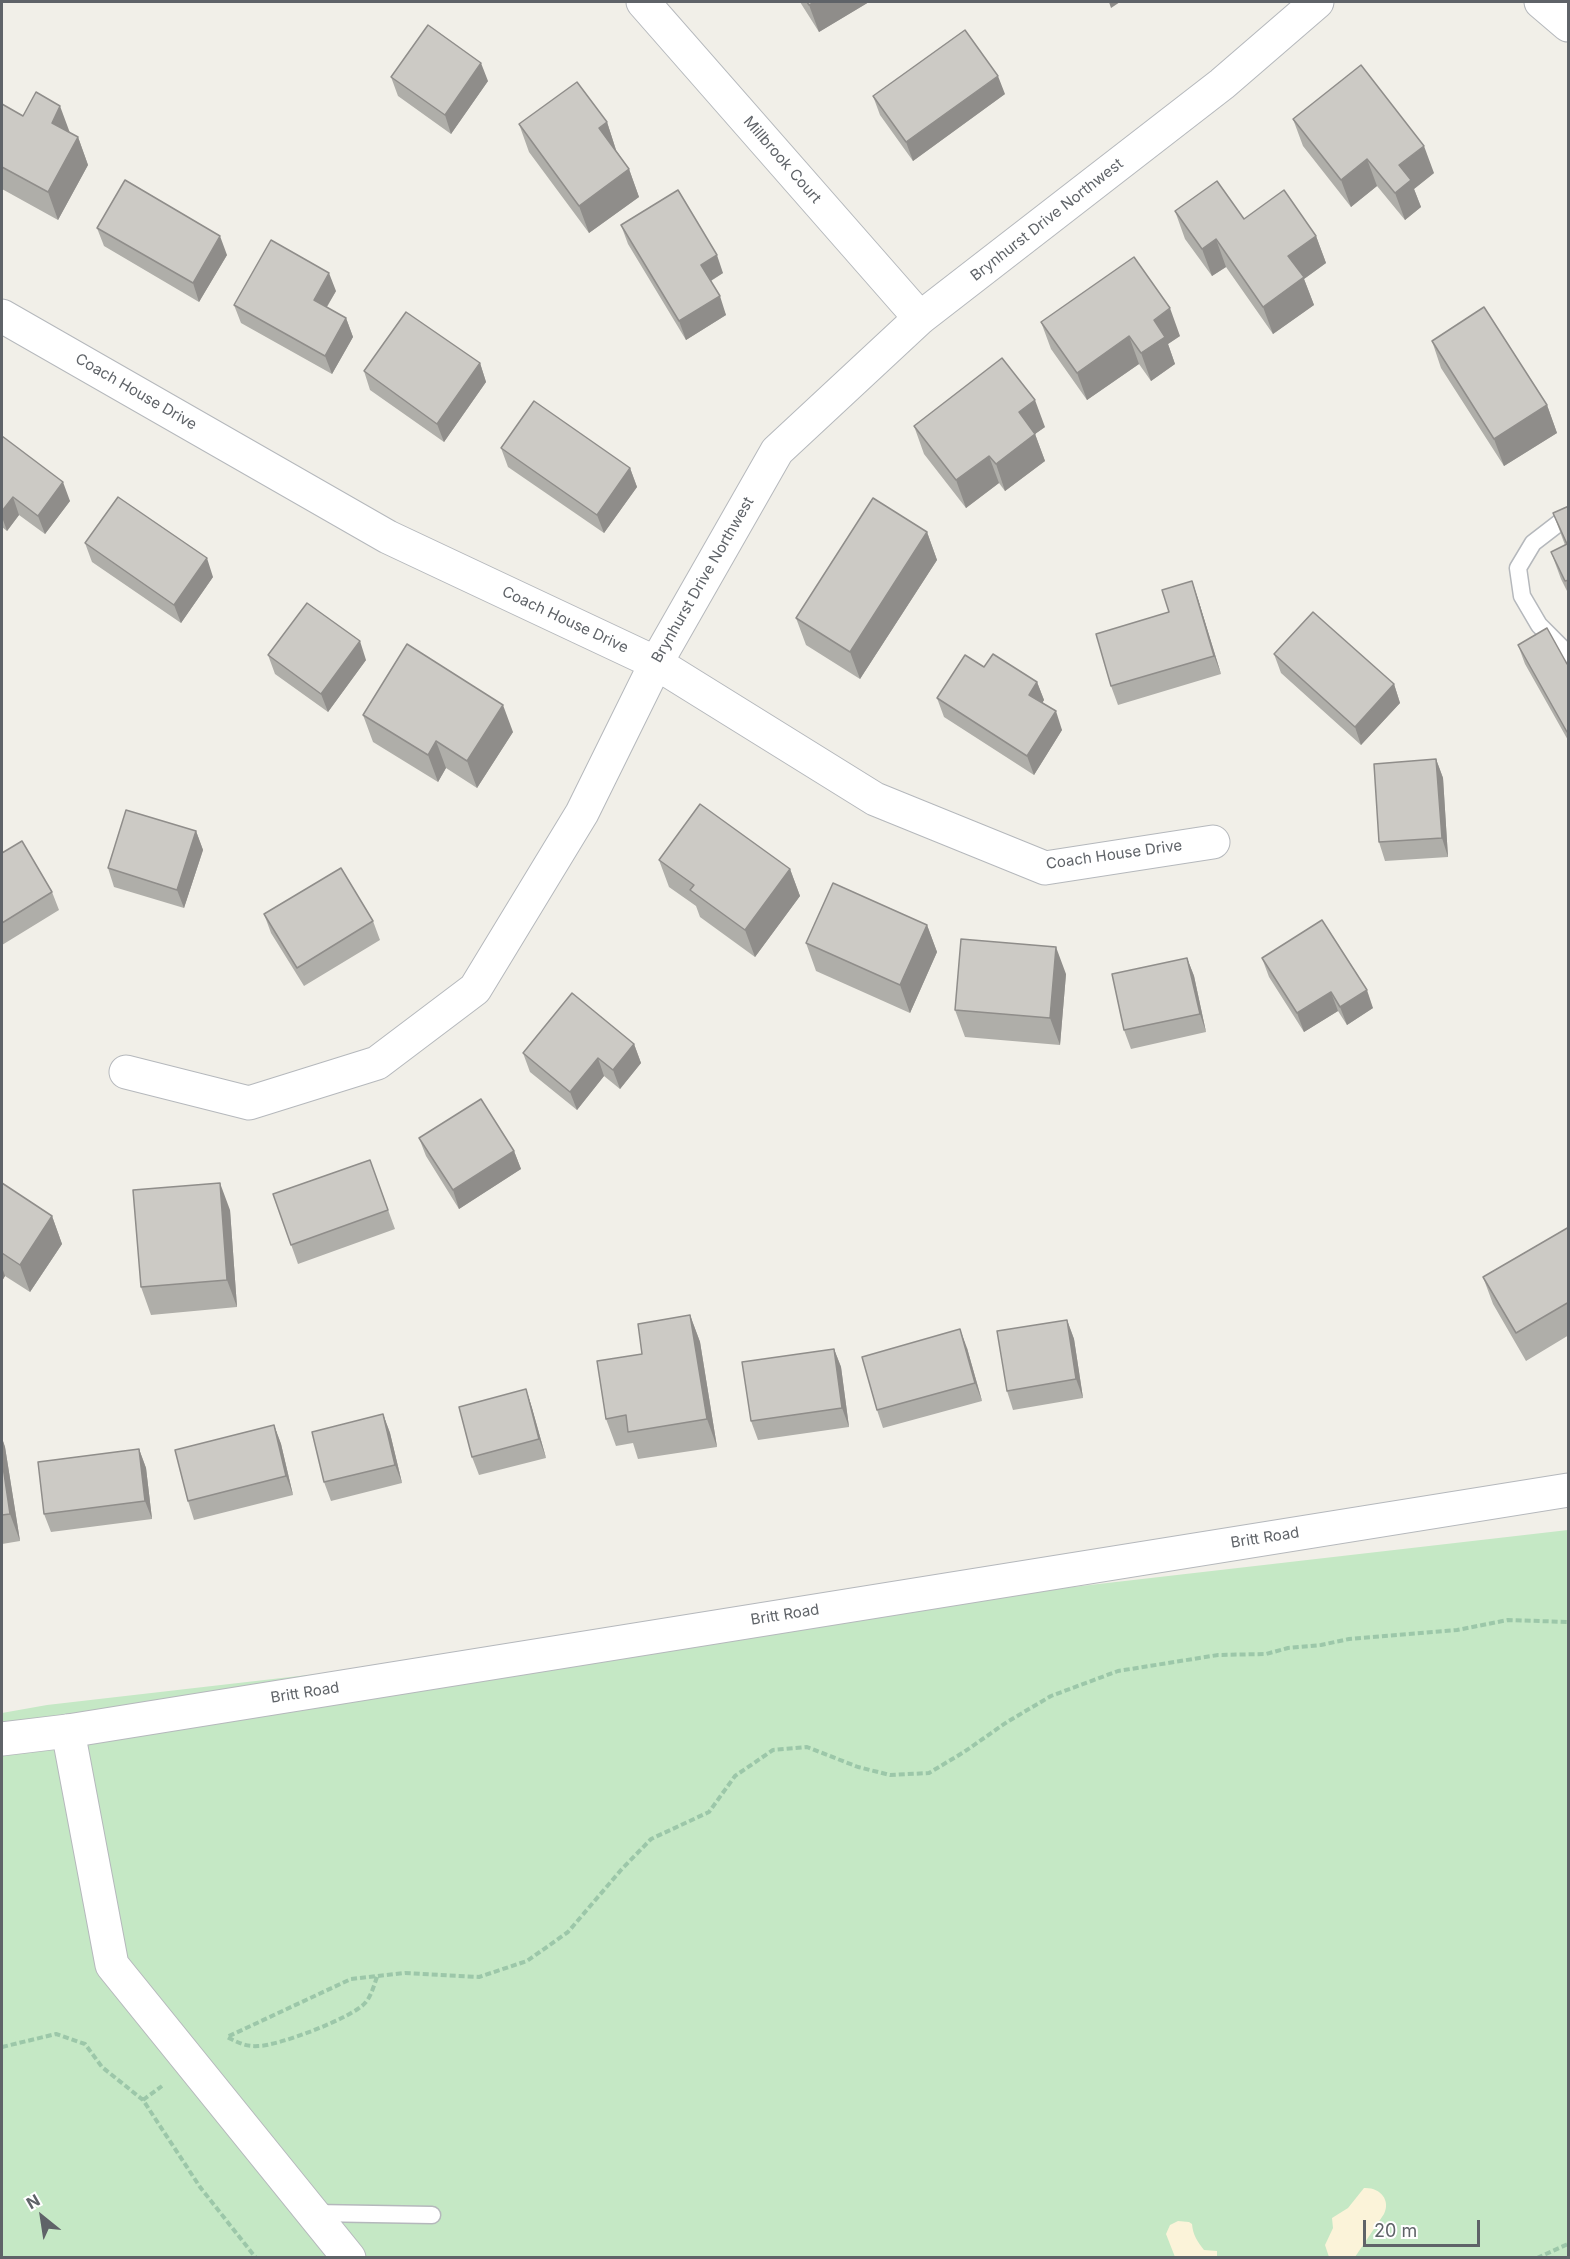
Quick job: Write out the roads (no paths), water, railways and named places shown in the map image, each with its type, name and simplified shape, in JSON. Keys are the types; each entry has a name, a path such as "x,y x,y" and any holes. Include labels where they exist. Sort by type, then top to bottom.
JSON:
{"street":[{"name":"Millbrook Court","path":"643,2 920,318"},
{"name":"Brynhurst Drive Northwest","path":"126,1072 249,1103 377,1063 475,989 582,813 656,663 777,452 920,318 1222,84 1317,2"},
{"path":"1541,2 1569,25"},
{"name":"Coach House Drive","path":"2,316 388,537 656,663 874,799 1045,868 1213,842"},
{"name":"Britt Road","path":"2,1739 68,1731 1569,1490"},
{"path":"68,1731 112,1965 349,2258"}],"lane":[{"path":"1569,516 1533,543 1518,568 1522,596 1533,615 1539,625 1569,654"},
{"path":"314,2213 432,2215"}]}
